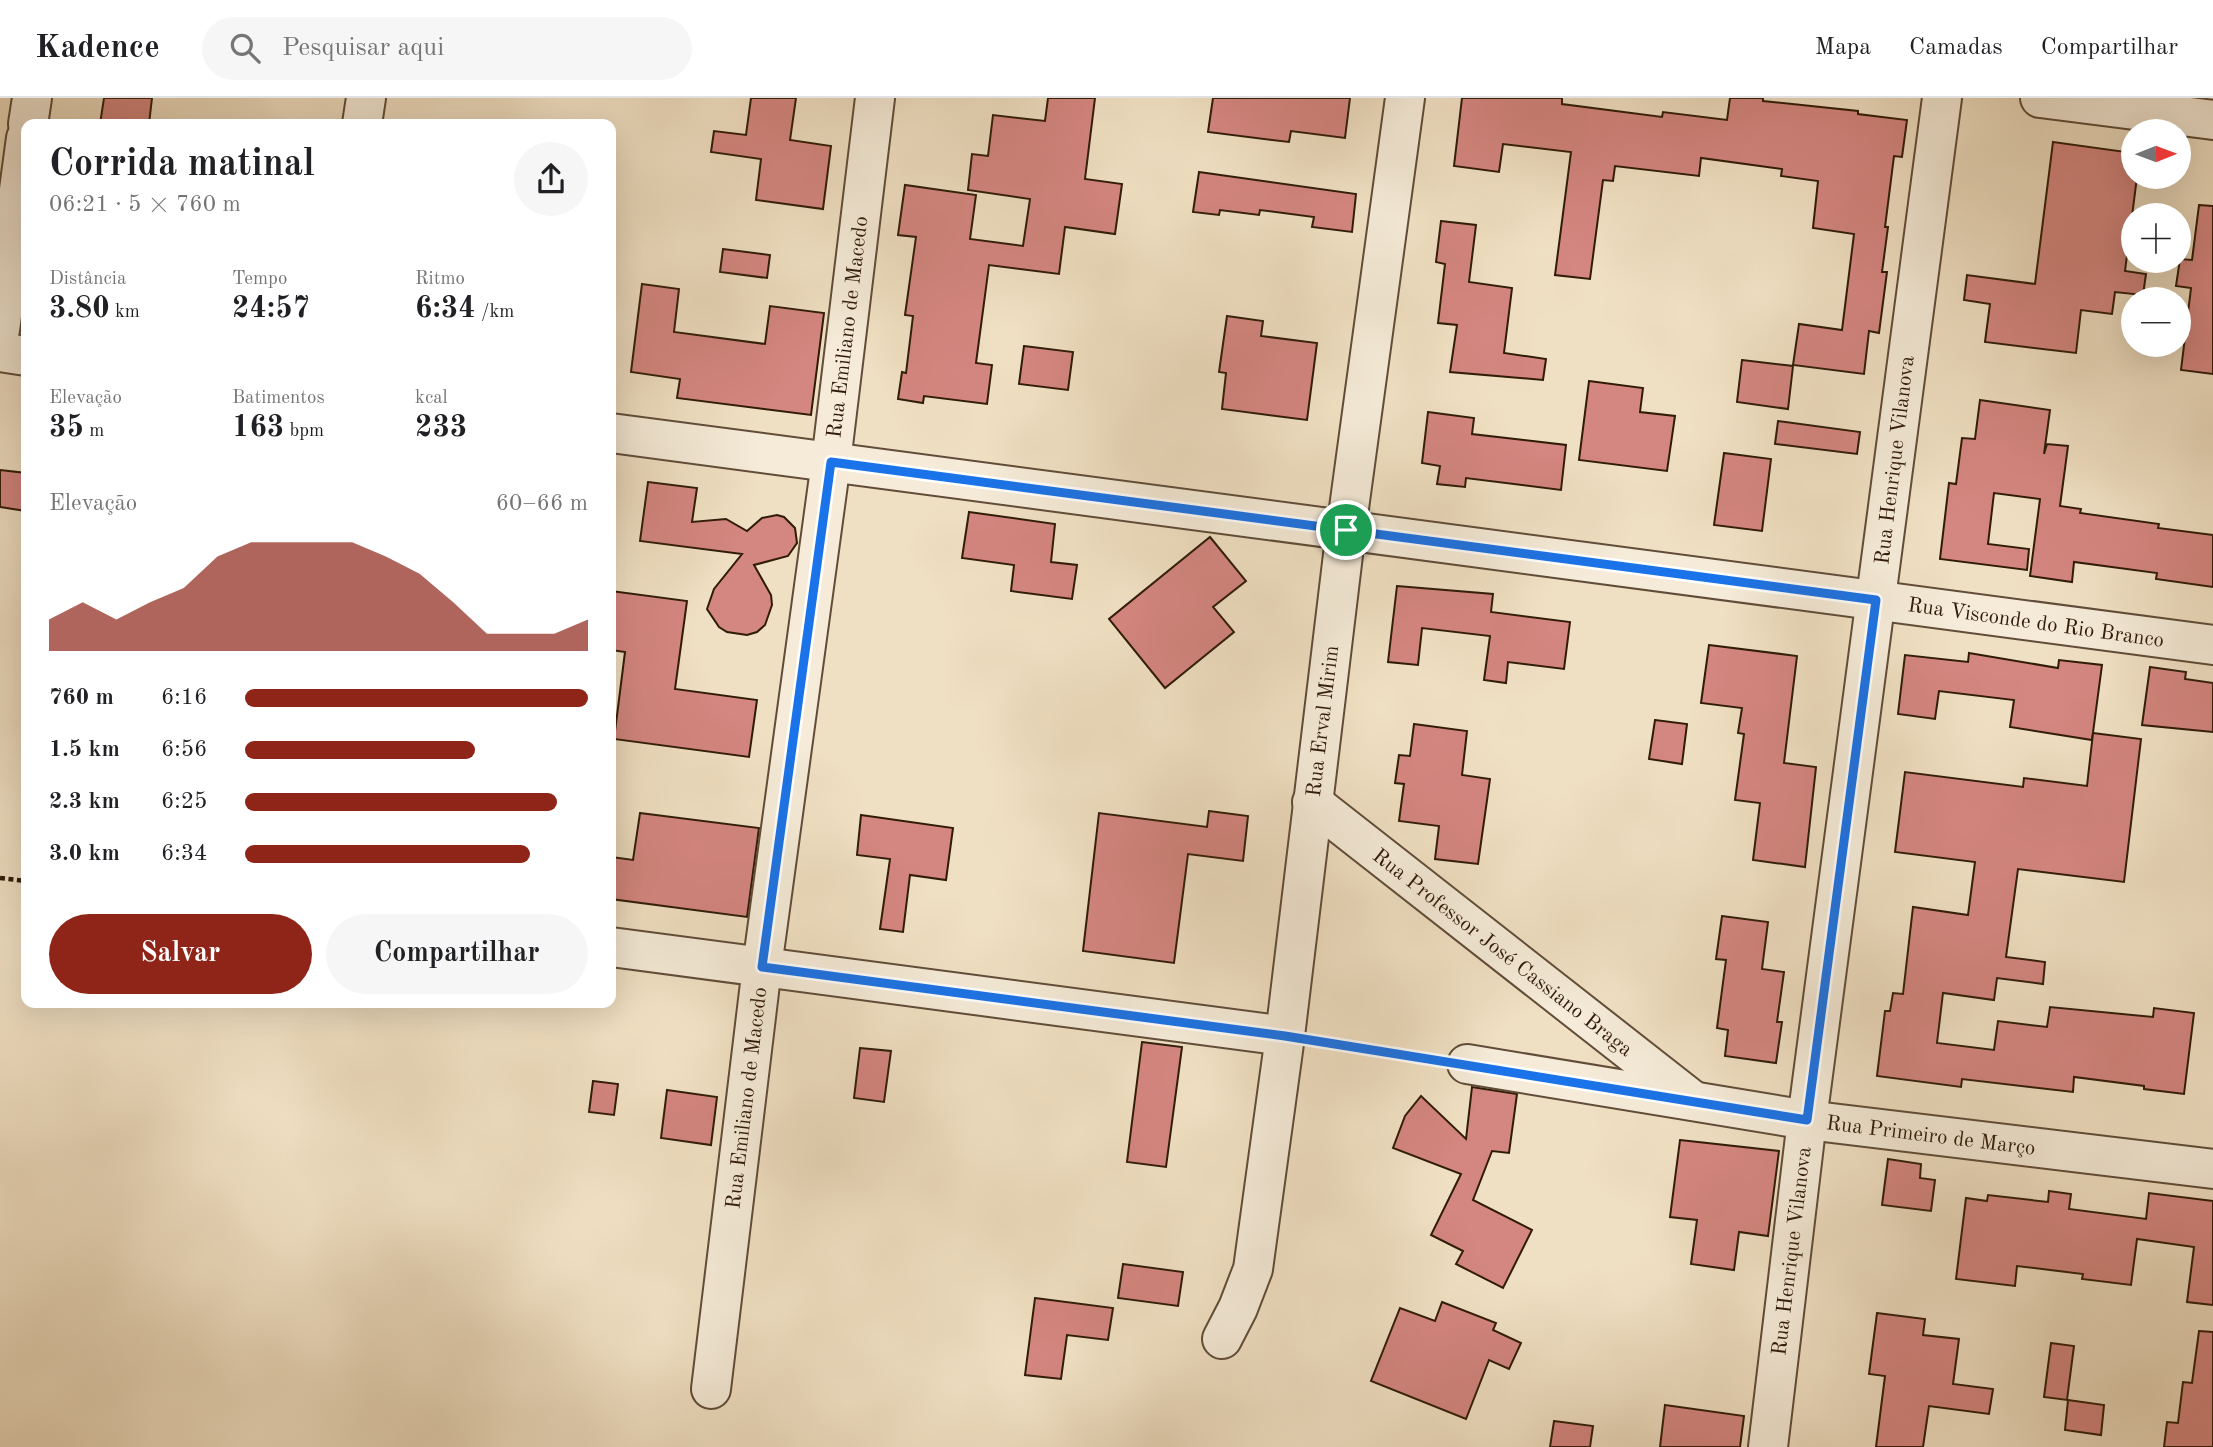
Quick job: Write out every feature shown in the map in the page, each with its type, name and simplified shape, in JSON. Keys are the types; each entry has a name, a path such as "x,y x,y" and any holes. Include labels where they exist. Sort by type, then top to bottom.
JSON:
{"street":[{"path":"29,119 32,98"},
{"path":"363,119 366,98"},
{"name":"Rua Emiliano de Macedo","path":"711,1389 762,967 831,462 875,98"},
{"name":"Rua Erval Mirim","path":"1222,1339 1238,1308 1252,1269 1285,1036 1346,530 1405,98"},
{"name":"Rua Henrique Vilanova","path":"1768,1447 1807,1120 1942,98"},
{"path":"2040,98 2213,120"},
{"path":"0,330 21,175"},
{"path":"0,352 21,355"},
{"name":"Rua Visconde do Rio Branco","path":"616,434 2213,645"},
{"name":"Rua Professor José Cassiano Braga","path":"1312,802 1694,1101"},
{"path":"616,948 1285,1036"},
{"name":"Rua Primeiro de Março","path":"1466,1064 1807,1120 2213,1169"}],"path":[{"path":"0,878 21,880"},
{"path":"1285,1036 1466,1064"}],"building":[{"path":"104,98 152,98 150,119 101,119"},
{"path":"751,98 796,98 790,140 831,146 823,209 756,200 761,159 711,152 714,131 746,135"},
{"path":"1048,98 1095,98 1085,179 1122,184 1115,234 1065,227 1059,274 989,265 976,363 992,365 987,404 924,396 923,403 898,399 902,372 906,373 913,316 905,315 916,237 898,235 905,185 976,195 970,239 1023,246 1030,199 968,190 972,154 988,156 993,115 1045,121"},
{"path":"1213,98 1350,98 1345,138 1291,131 1289,142 1208,132"},
{"path":"1462,98 1562,98 1562,104 1662,117 1663,112 1727,120 1730,98 1763,98 1763,101 1858,111 1858,114 1907,120 1902,157 1894,156 1885,227 1888,227 1882,272 1887,272 1879,333 1869,331 1864,374 1793,365 1799,324 1842,330 1854,234 1813,228 1818,181 1781,176 1782,169 1701,158 1699,176 1615,166 1613,181 1603,180 1590,279 1555,275 1571,152 1503,144 1499,172 1454,166"},
{"path":"2053,142 2121,151 2121,189 2135,189 2134,203 2121,203 2121,273 2146,274 2144,287 2121,287 2121,293 2115,292 2112,314 2081,310 2076,353 1985,342 1990,304 1964,300 1967,275 2035,284"},
{"path":"1199,172 1356,194 1352,232 1312,227 1314,217 1260,210 1259,215 1220,210 1219,215 1193,212"},
{"path":"2199,205 2213,206 2213,374 2181,370 2183,357 2191,357 2191,287 2176,286 2178,273 2191,273"},
{"path":"1441,221 1476,225 1469,282 1512,288 1504,353 1546,359 1543,380 1450,372 1457,325 1438,323 1445,264 1436,262"},
{"path":"723,249 770,255 767,278 720,272"},
{"path":"642,284 679,289 674,332 765,344 770,306 824,313 811,415 677,398 680,379 631,372"},
{"path":"1227,316 1263,321 1261,336 1317,343 1307,420 1222,409 1226,373 1219,372"},
{"path":"1024,346 1073,352 1068,390 1019,384"},
{"path":"1742,360 1793,366 1788,409 1737,402"},
{"path":"1589,381 1643,388 1640,412 1675,416 1667,471 1579,460"},
{"path":"1980,400 2050,410 2044,454 2047,444 2068,446 2060,506 2081,509 2080,513 2159,524 2158,528 2213,535 2213,587 2156,579 2157,573 2074,562 2072,582 2030,576 2040,499 1994,493 1988,544 2029,549 2027,570 1940,559 1949,483 1956,484 1962,438 1975,439"},
{"path":"1428,412 1474,418 1472,434 1566,445 1561,490 1466,478 1465,487 1437,484 1440,466 1422,463"},
{"path":"1778,421 1860,432 1857,454 1775,444"},
{"path":"1724,453 1771,459 1762,531 1714,525"},
{"path":"0,470 21,472 21,510 0,507"},
{"path":"648,482 697,488 692,522 726,519 747,531 762,518 777,515 784,517 795,528 797,543 788,556 754,565 771,595 772,605 765,625 757,632 747,635 727,632 719,627 707,609 714,589 742,554 640,541"},
{"path":"969,512 1055,524 1051,562 1077,565 1072,599 1011,591 1014,565 962,558"},
{"path":"1210,537 1246,581 1213,607 1234,632 1165,688 1109,619"},
{"path":"1397,586 1493,594 1491,612 1570,622 1564,669 1508,662 1506,683 1484,680 1490,636 1422,628 1418,665 1388,662"},
{"path":"616,592 687,601 675,689 757,700 749,757 616,739 625,652 616,651"},
{"path":"1709,645 1797,656 1784,763 1816,767 1805,867 1753,860 1760,803 1735,800 1744,734 1738,733 1742,708 1701,703"},
{"path":"1969,653 2058,668 2059,660 2102,665 2092,740 2010,727 2014,700 1939,691 1935,719 1898,714 1905,655 1968,662"},
{"path":"2150,667 2186,672 2185,679 2213,683 2213,732 2142,725"},
{"path":"1655,720 1687,724 1682,764 1649,759"},
{"path":"1414,724 1467,731 1462,775 1490,779 1478,864 1435,859 1439,826 1399,821 1404,784 1395,783 1399,755 1410,756"},
{"path":"2093,733 2141,739 2124,882 2018,869 2006,957 2045,962 2043,984 1997,978 1994,1000 1943,993 1937,1043 1994,1050 1998,1021 2047,1027 2050,1007 2153,1017 2154,1008 2194,1013 2184,1094 2074,1077 2073,1092 1962,1079 1961,1087 1877,1076 1885,1011 1890,1011 1893,993 1903,994 1913,907 1968,915 1975,862 1895,852 1905,772 2023,787 2024,778 2087,786"},
{"path":"1209,811 1248,816 1243,861 1188,854 1174,963 1083,951 1099,813 1207,827"},
{"path":"640,813 759,828 747,917 616,900 616,858 633,860"},
{"path":"861,815 953,828 946,880 910,875 903,932 880,929 890,859 857,855"},
{"path":"1722,916 1768,922 1762,969 1784,972 1777,1022 1782,1022 1776,1063 1725,1056 1728,1030 1717,1028 1726,960 1716,959"},
{"path":"1142,1042 1182,1047 1166,1167 1127,1162"},
{"path":"860,1048 891,1051 884,1102 854,1098"},
{"path":"593,1081 618,1084 614,1115 589,1112"},
{"path":"1472,1087 1517,1094 1509,1153 1492,1151 1473,1200 1532,1230 1503,1288 1456,1264 1463,1251 1431,1235 1461,1174 1393,1148 1405,1116 1421,1096 1466,1139"},
{"path":"667,1090 717,1097 711,1145 661,1138"},
{"path":"1680,1140 1779,1151 1768,1236 1739,1232 1734,1270 1691,1264 1697,1220 1670,1217"},
{"path":"1888,1159 1921,1164 1920,1178 1935,1180 1931,1211 1882,1205"},
{"path":"2049,1191 2071,1194 2069,1209 2146,1219 2149,1193 2213,1201 2213,1305 2187,1302 2194,1247 2137,1239 2131,1285 2082,1279 2083,1274 2017,1266 2015,1286 1956,1279 1966,1198 1987,1201 1988,1195 2048,1202"},
{"path":"1123,1264 1183,1272 1178,1306 1118,1298"},
{"path":"1035,1298 1113,1308 1108,1340 1067,1335 1061,1379 1025,1375"},
{"path":"1442,1302 1496,1323 1493,1330 1521,1343 1509,1369 1489,1360 1466,1419 1371,1381 1400,1308 1435,1321"},
{"path":"1877,1313 1925,1319 1923,1335 1959,1339 1953,1384 1993,1389 1989,1414 1929,1406 1923,1447 1876,1447 1885,1376 1869,1374"},
{"path":"2199,1331 2213,1332 2213,1447 2164,1447 2167,1422 2178,1423 2183,1382 2192,1383"},
{"path":"2051,1343 2074,1346 2067,1400 2044,1397"},
{"path":"2068,1400 2104,1405 2101,1435 2065,1430"},
{"path":"1665,1405 1744,1416 1740,1447 1660,1447"},
{"path":"1554,1421 1593,1426 1590,1447 1550,1447"}],"route":[{"path":"831,462 1346,530 1876,600 1807,1120 1285,1036 762,967 831,462"}]}
